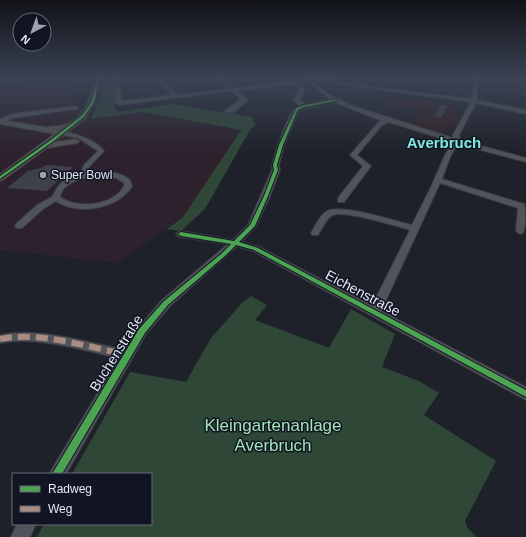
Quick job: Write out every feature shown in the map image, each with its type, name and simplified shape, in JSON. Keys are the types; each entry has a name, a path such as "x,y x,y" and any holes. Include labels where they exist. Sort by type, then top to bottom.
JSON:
{"main road":[{"path":"0,178 74,124 89,109 91,103"},
{"path":"44,130 61,128 74,124"},
{"path":"44,147 75,140"}],"street":[{"path":"232,109 240,103"},
{"path":"300,103 304,106 319,103"},
{"path":"343,103 388,120 526,160"},
{"path":"374,313 438,180 448,155 457,141 456,135 473,103"},
{"path":"484,103 526,112"},
{"name":"Buchenstraße","path":"58,473 142,331 154,316 236,243 252,226 276,170 275,165 297,109 304,106"},
{"path":"0,121 12,116 75,108"},
{"path":"341,200 367,166 353,155 380,124 388,120"},
{"path":"0,121 44,130 75,140 84,141"},
{"path":"0,121 60,135 80,138 96,146 101,151 86,166 83,176"},
{"path":"94,174 115,175 127,182 128,187 118,198 96,205 70,206 56,198 57,192 62,186 83,176 94,174"},
{"path":"438,180 521,206 523,210 520,231"},
{"path":"19,226 40,207 56,198"},
{"path":"316,233 327,216 334,212 350,213 414,229"},
{"name":"Eichenstraße","path":"181,234 236,243 256,249 526,394"},
{"path":"0,339 24,336 128,355"},
{"path":"20,537 26,525"}],"shaded area":[{"path":"0,103 76,103 77,107 81,107 90,119 142,112 241,130 183,217 117,263 0,250"},
{"path":"385,103 438,103 466,107 456,107 453,114 462,116 456,128 447,127 443,135 400,122 415,121 418,115 417,110 385,105"}],"green space":[{"path":"98,103 114,103 113,104 117,112 173,104 252,117 255,125 250,130 205,209 181,231 167,229 183,217 241,130 143,112 90,119"},
{"name":"Kleingartenanlage Averbruch","path":"251,296 267,305 255,320 329,348 351,309 395,334 382,367 419,381 439,393 424,415 496,461 465,521 467,527 476,537 37,537 43,525 152,525 152,473 73,473 130,372 186,382 211,338 243,302"}],"building":[{"path":"441,105 448,106 441,118 434,116"},
{"name":"Super Bowl","path":"46,165 73,167 47,191 7,188 28,171 41,168"}],"marked path":[{"path":"0,339 24,336 54,340 128,355"}],"cycle path":[{"path":"0,178 53,140 83,116 92,103"},
{"path":"58,473 142,331 166,303 223,255 252,226 266,196 276,170 275,165 281,145 297,109 319,103"},
{"path":"181,234 236,243 256,249 526,394"}],"place":[{"name":"Super Bowl","path":"43,175"}],"district":[{"name":"Averbruch","path":"444,142"}]}
